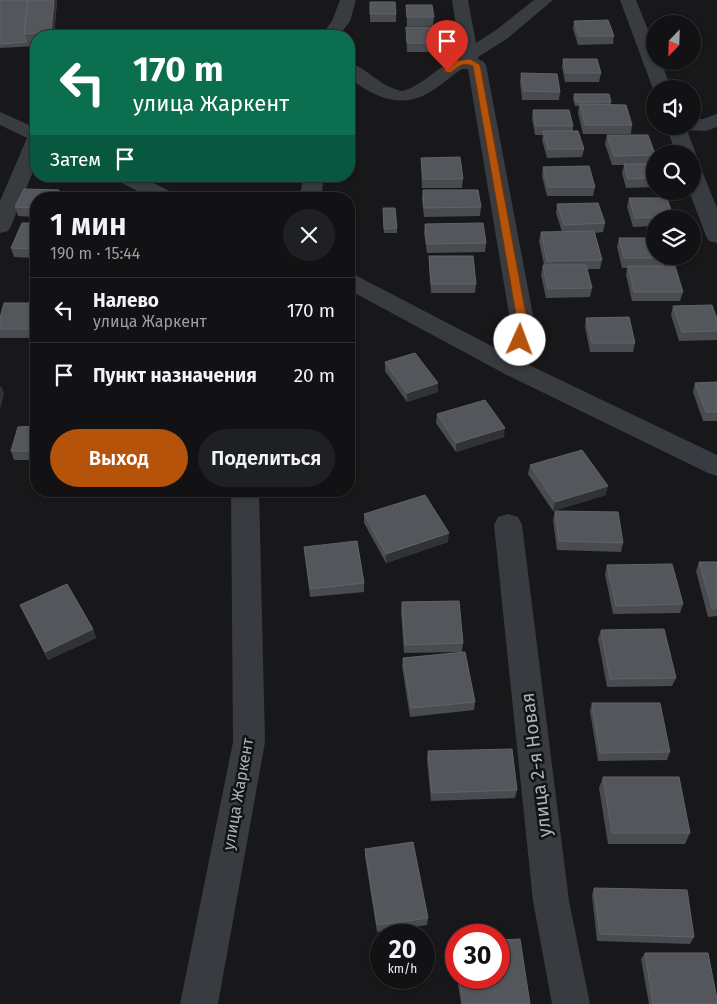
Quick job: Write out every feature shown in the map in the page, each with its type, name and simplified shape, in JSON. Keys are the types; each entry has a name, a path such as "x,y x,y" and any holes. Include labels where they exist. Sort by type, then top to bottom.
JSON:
{"street":[{"path":"334,30 341,21 348,0"},
{"path":"460,0 466,60"},
{"path":"355,73 389,95 407,96 416,94 502,34 545,0"},
{"path":"628,0 659,80"},
{"path":"466,60 477,65 523,326 514,368"},
{"path":"0,118 30,132"},
{"path":"701,125 717,120"},
{"path":"0,226 30,154"},
{"path":"135,182 156,192"},
{"path":"701,194 717,236"},
{"path":"355,284 514,368 717,466"},
{"name":"улица Жаркент","path":"199,1004 249,742 245,497"},
{"name":"улица 2-я Новая","path":"508,525 551,901 571,1004"}],"building":[{"path":"0,0 28,0 24,34 26,42 0,44"},
{"path":"28,0 54,0 51,30 30,30 30,34 24,34"},
{"path":"370,2 395,2 396,14 370,14"},
{"path":"406,5 432,5 434,17 407,17"},
{"path":"608,20 614,36 579,36 574,21"},
{"path":"406,27 438,27 440,43 407,43"},
{"path":"563,59 597,59 601,73 566,73"},
{"path":"521,73 557,74 560,92 524,91"},
{"path":"574,94 609,94 611,102 576,102"},
{"path":"580,104 626,105 632,125 585,125"},
{"path":"533,110 569,110 573,126 536,126"},
{"path":"543,131 578,131 584,149 548,149"},
{"path":"607,135 648,135 652,145 646,145 646,155 614,156"},
{"path":"460,157 463,179 423,179 421,158"},
{"path":"624,164 646,164 646,178 628,179"},
{"path":"589,166 595,187 548,187 543,167"},
{"path":"24,189 59,190 58,192 30,192 30,208 15,207"},
{"path":"423,190 478,190 481,207 424,208"},
{"path":"629,198 668,200 671,210 646,210 646,218 635,218"},
{"path":"598,203 605,223 564,225 557,204"},
{"path":"383,208 395,208 397,228 384,229"},
{"path":"22,223 30,223 30,249 11,248"},
{"path":"483,223 486,243 427,244 425,224"},
{"path":"594,231 602,260 547,261 541,232"},
{"path":"619,238 646,238 646,258 624,258"},
{"path":"429,256 473,256 476,284 431,284"},
{"path":"543,265 586,265 592,288 548,289"},
{"path":"628,266 675,266 683,292 634,292"},
{"path":"4,303 30,303 30,329 0,329 0,318"},
{"path":"712,305 717,319 717,331 682,332 673,306"},
{"path":"629,317 635,343 592,343 586,318"},
{"path":"415,353 438,383 407,393 385,362"},
{"path":"717,382 717,412 706,412 695,383"},
{"path":"485,400 505,428 456,443 437,414"},
{"path":"30,426 30,451 11,451 18,427"},
{"path":"582,450 608,486 555,502 530,465"},
{"path":"425,495 449,533 386,554 364,514"},
{"path":"555,511 618,512 623,543 559,541"},
{"path":"357,541 364,583 310,589 304,547"},
{"path":"699,562 717,562 717,608 712,608"},
{"path":"672,564 683,604 616,606 607,565"},
{"path":"67,584 93,629 45,652 20,605"},
{"path":"459,601 463,643 405,645 402,602"},
{"path":"664,629 676,678 610,679 601,630"},
{"path":"465,652 475,702 411,708 403,658"},
{"path":"592,703 660,703 670,752 600,753"},
{"path":"512,749 517,790 432,793 428,751"},
{"path":"603,777 679,777 690,833 612,833"},
{"path":"413,842 428,918 377,924 365,849"},
{"path":"594,888 687,890 694,937 600,934"},
{"path":"510,939 520,939 530,1004 463,1004 461,989 510,989"},
{"path":"645,953 708,953 717,1004 653,1004"}],"route":[{"path":"447,71 459,62 470,61 477,65 523,326 520,340"}]}
